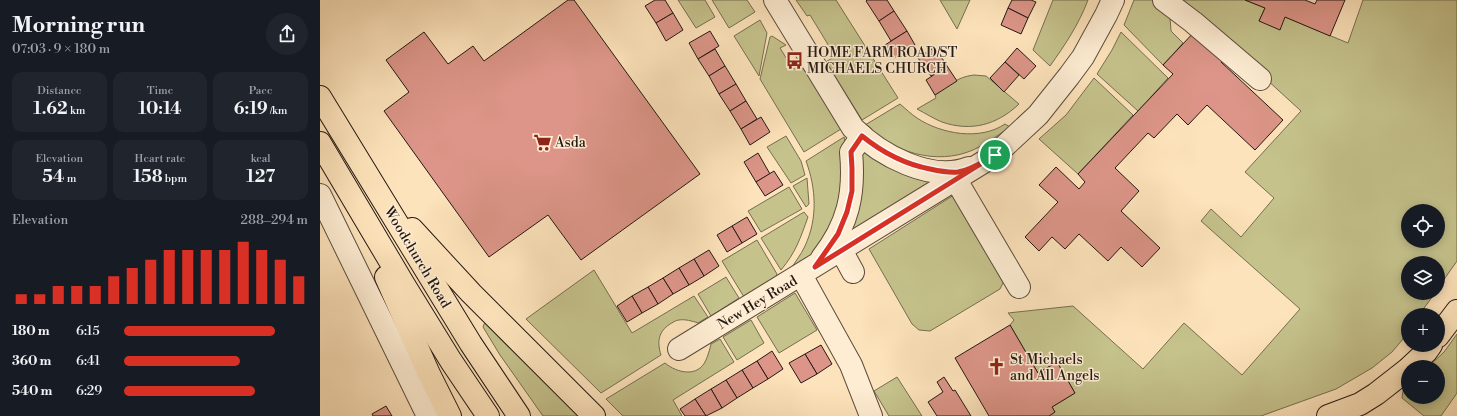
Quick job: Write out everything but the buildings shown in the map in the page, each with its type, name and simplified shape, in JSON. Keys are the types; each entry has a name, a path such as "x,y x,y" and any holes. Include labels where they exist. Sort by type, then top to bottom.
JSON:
{"main road":[{"name":"Woodchurch Road","path":"320,97 471,344 519,416"},
{"name":"Woodchurch Road","path":"320,143 427,322 488,416"},
{"path":"346,188 429,374 450,416"},
{"path":"380,194 471,293 594,416"},
{"path":"1445,327 1457,311"},
{"path":"1417,360 1426,352"},
{"path":"1328,416 1360,404 1376,394 1401,374"}],"street":[{"path":"775,0 853,128 877,148 914,166 939,171 959,172 977,165 995,155"},
{"name":"New Hey Road","path":"679,349 995,155 1038,115 1069,76 1083,57 1113,0"},
{"path":"1164,0 1194,22 1260,79"},
{"path":"862,136 851,152 852,191 847,212 838,234 808,271 852,365 871,416"},
{"path":"956,180 1019,287"},
{"path":"320,195 428,416"},
{"path":"841,250 853,272"}],"shaded area":[{"path":"678,0 705,0 715,17 696,28"},
{"path":"712,0 747,0 755,12 729,28"},
{"path":"796,0 836,0 898,98 862,120 826,62 835,56 810,15 807,16"},
{"path":"940,0 970,0 957,29"},
{"path":"1053,0 1088,0 1071,34 1050,66 1033,50"},
{"path":"1134,0 1152,0 1170,18 1171,31 1183,43 1163,65 1124,25"},
{"path":"1166,0 1245,0 1265,8 1259,21 1285,17 1348,43 1363,0 1457,0 1457,261 1445,278 1445,256 1401,256 1401,300 1430,300 1424,308 1401,308 1401,341 1392,352 1372,368 1336,389 1261,416 1049,416 1055,412 1052,407 1075,393 1057,362 1038,373 1010,325 1014,320 1008,313 1073,306 1143,369 1184,323 1242,375 1300,309 1201,221 1211,209 1241,237 1274,198 1245,172 1301,111 1195,14"},
{"path":"760,20 767,33 759,76 734,36"},
{"path":"1121,32 1168,78 1138,111 1097,74"},
{"path":"772,36 786,45 780,48 793,69 801,64 841,129 804,152 760,79 770,37"},
{"path":"974,75 986,76 1019,104 1011,111 993,122 973,126 953,125 942,122 917,109 936,98 935,95 953,82"},
{"path":"1094,78 1133,115 1078,174 1039,139 1066,115"},
{"path":"900,104 927,124 949,131 972,134 995,129 1005,124 1010,127 983,145 959,155 944,157 916,154 888,143 865,125"},
{"path":"786,136 801,161 805,175 791,183 767,147"},
{"path":"844,137 846,146 846,175 834,229 811,257 789,272 802,253 809,235 814,214 814,192 806,161"},
{"path":"861,152 879,162 901,171 943,177 849,238"},
{"path":"807,178 809,204 806,207 793,186"},
{"path":"789,187 802,209 761,232 748,211"},
{"path":"957,193 1006,277 1000,289 930,331 919,330 912,324 869,249"},
{"path":"804,212 808,217 800,239 781,270 761,238"},
{"path":"757,240 777,274 775,279 744,297 722,261"},
{"path":"594,270 632,333 694,296 708,317 698,323 688,320 677,320 670,324 661,334 659,346 661,355 601,393 526,319"},
{"path":"726,277 739,298 711,316 698,294"},
{"path":"795,293 817,330 779,353 757,317"},
{"path":"751,320 764,343 737,360 723,337"},
{"path":"489,321 585,416 543,416 500,355 483,327 484,324"},
{"path":"1457,334 1457,393 1441,416 1424,416 1409,404 1445,404 1445,360 1435,360 1445,351"},
{"path":"720,339 734,362 673,400 682,416 623,416 606,399 665,363 681,371 687,372 698,369 706,360 711,344"},
{"path":"897,377 922,416 889,416 874,391"}],"place":[{"name":"HOME FARM ROAD/ST MICHAELS CHURCH","path":"794,60"},
{"name":"Asda","path":"542,142"},
{"name":"St Michaels and All Angels","path":"997,367"}],"route":[{"path":"862,136 877,148 895,158 914,166 939,171 959,172 977,165 995,155 956,180 815,267 838,234 847,212 852,191 851,152 862,136"}]}
